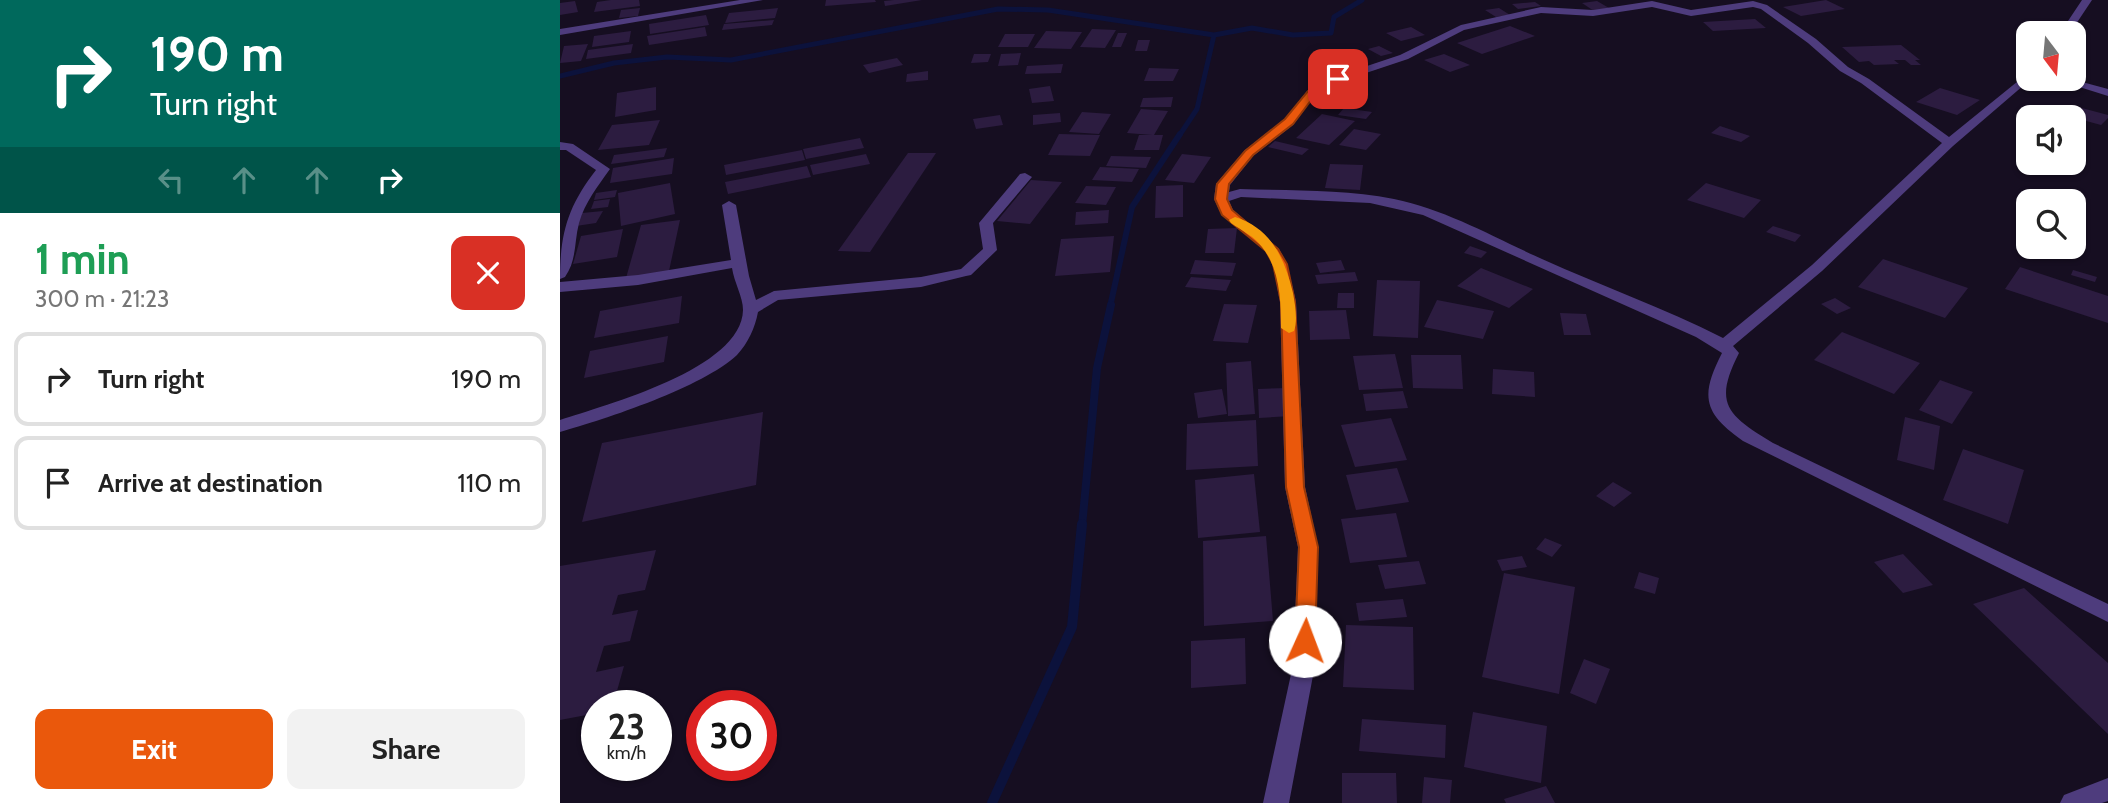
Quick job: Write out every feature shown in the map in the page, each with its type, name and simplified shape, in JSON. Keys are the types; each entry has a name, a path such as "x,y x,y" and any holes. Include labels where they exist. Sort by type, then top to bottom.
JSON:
{"street":[{"path":"560,32 758,0"},
{"path":"2073,21 2087,0"},
{"path":"1276,803 1304,665 1308,547 1295,487 1288,302 1280,264 1272,249 1227,212 1221,199 1223,184 1249,153 1289,121 1311,93 1338,79 1404,57 1461,28 1541,10 1593,13 1652,4 1691,13 1753,4 1764,7 1812,41 1844,69 1865,81 1949,143"},
{"path":"1724,345 1817,268 1949,143 2016,86"},
{"path":"2086,87 2108,93"},
{"path":"560,146 569,147 604,169 592,184 574,217 568,260 560,274"},
{"path":"751,310 774,296 921,282 966,272 990,250 986,223 1025,177"},
{"path":"1221,199 1240,193 1371,200 1409,206 1440,216 1525,258 1696,330 1724,345 1731,353 1716,379 1716,401 1721,414 1745,434 2108,614"},
{"path":"560,426 651,395 697,373 731,351 746,330 751,310 738,263 729,205"},
{"path":"560,287 649,278 738,263"},
{"path":"2073,803 2108,789"}],"building":[{"path":"639,0 640,6 594,12 597,2"},
{"path":"826,0 875,0 876,2 825,6"},
{"path":"894,0 922,0 885,6 884,1"},
{"path":"1826,0 1845,9 1801,16 1783,7"},
{"path":"575,1 578,12 560,15 560,3"},
{"path":"1597,1 1609,8 1594,11 1582,3"},
{"path":"1535,2 1541,6 1518,9 1512,4"},
{"path":"640,8 638,16 619,18 621,10"},
{"path":"778,8 775,18 725,23 729,13"},
{"path":"1499,8 1510,15 1496,17 1485,10"},
{"path":"706,15 709,25 650,34 649,24"},
{"path":"1755,19 1766,28 1713,31 1703,22"},
{"path":"774,20 772,25 722,30 724,24"},
{"path":"1510,26 1535,36 1482,54 1457,43"},
{"path":"705,27 707,36 649,45 647,36"},
{"path":"1411,27 1425,35 1401,41 1386,33"},
{"path":"1092,29 1116,30 1105,48 1080,47"},
{"path":"631,31 629,42 592,47 594,36"},
{"path":"1046,31 1082,32 1071,49 1034,48"},
{"path":"1118,33 1127,33 1121,47 1112,47"},
{"path":"1005,34 1035,34 1028,47 998,47"},
{"path":"1138,40 1150,40 1147,51 1135,51"},
{"path":"588,44 581,61 560,63 564,46"},
{"path":"633,44 631,53 586,59 588,50"},
{"path":"1901,45 1920,60 1915,60 1921,65 1911,65 1905,60 1894,60 1899,64 1874,65 1869,61 1859,62 1842,47"},
{"path":"1379,46 1393,53 1381,56 1368,49"},
{"path":"1021,53 1018,65 998,66 1001,54"},
{"path":"974,54 991,54 988,62 971,63"},
{"path":"1444,54 1470,65 1450,72 1424,60"},
{"path":"1355,56 1368,61 1355,66 1342,61"},
{"path":"897,58 903,65 869,73 863,65"},
{"path":"1063,64 1061,73 1025,74 1027,66"},
{"path":"1149,68 1179,69 1173,81 1144,81"},
{"path":"928,71 928,80 906,82 907,74"},
{"path":"1050,86 1054,101 1032,103 1029,89"},
{"path":"656,87 656,110 615,117 617,93"},
{"path":"1940,88 1980,100 1957,115 1916,102"},
{"path":"1173,97 1171,107 1140,107 1143,98"},
{"path":"1344,108 1372,112 1366,119 1338,115"},
{"path":"1141,109 1168,111 1154,135 1163,135 1159,150 1134,150 1139,135 1152,135 1127,133"},
{"path":"2086,109 2108,115 2101,125 2086,121"},
{"path":"1082,112 1111,114 1099,134 1069,132"},
{"path":"1060,113 1061,122 1033,125 1033,115"},
{"path":"1322,114 1355,121 1329,145 1296,138"},
{"path":"1000,115 1003,125 976,129 973,119"},
{"path":"660,120 649,145 598,150 612,125"},
{"path":"1720,126 1750,136 1741,142 1711,133"},
{"path":"1354,129 1381,134 1366,150 1339,145"},
{"path":"1059,134 1100,135 1090,156 1048,155"},
{"path":"860,138 864,148 806,159 803,149"},
{"path":"1275,141 1309,149 1302,155 1268,147"},
{"path":"667,148 664,157 611,164 614,155"},
{"path":"802,150 805,160 726,175 724,165"},
{"path":"908,153 936,153 870,252 838,251"},
{"path":"866,154 870,164 813,175 810,165"},
{"path":"1182,154 1211,157 1194,183 1165,180"},
{"path":"1111,156 1151,157 1146,168 1106,166"},
{"path":"674,158 672,174 610,183 613,168"},
{"path":"1330,164 1363,165 1360,190 1325,188"},
{"path":"807,166 811,177 728,194 725,182"},
{"path":"1100,167 1139,169 1132,182 1092,180"},
{"path":"1031,180 1062,182 1030,224 997,221"},
{"path":"670,183 675,214 621,226 618,193"},
{"path":"1706,183 1761,200 1744,218 1687,200"},
{"path":"1183,185 1183,217 1155,218 1156,186"},
{"path":"1086,186 1116,187 1106,205 1075,203"},
{"path":"617,190 615,197 594,200 596,193"},
{"path":"610,199 608,207 591,209 594,201"},
{"path":"1109,210 1108,223 1075,225 1076,212"},
{"path":"603,211 596,223 576,226 582,213"},
{"path":"680,220 669,271 626,278 641,225"},
{"path":"1773,226 1801,235 1795,242 1766,232"},
{"path":"1237,228 1234,253 1205,253 1208,229"},
{"path":"623,229 617,257 573,264 581,236"},
{"path":"1114,236 1110,272 1055,276 1061,239"},
{"path":"1470,246 1487,252 1481,258 1464,253"},
{"path":"1883,259 1968,288 1945,318 1858,287"},
{"path":"1195,260 1236,263 1232,276 1190,274"},
{"path":"1341,260 1345,270 1320,273 1316,263"},
{"path":"2020,267 2108,296 2108,323 2005,289"},
{"path":"1481,268 1533,289 1509,308 1457,286"},
{"path":"2073,270 2097,277 2095,282 2071,275"},
{"path":"1355,272 1358,281 1318,284 1315,275"},
{"path":"1191,277 1231,280 1226,291 1185,287"},
{"path":"1377,280 1420,281 1418,338 1373,336"},
{"path":"1338,293 1354,293 1354,308 1337,308"},
{"path":"682,296 679,323 594,338 600,311"},
{"path":"1835,298 1851,308 1837,314 1821,304"},
{"path":"1437,300 1494,311 1483,339 1424,327"},
{"path":"1224,304 1257,305 1248,343 1213,341"},
{"path":"1346,310 1350,339 1310,340 1309,311"},
{"path":"1560,313 1586,314 1591,335 1564,335"},
{"path":"1842,332 1920,363 1894,394 1814,360"},
{"path":"668,336 664,362 584,378 590,351"},
{"path":"1395,354 1403,388 1359,390 1353,356"},
{"path":"1411,355 1461,355 1463,389 1413,388"},
{"path":"1251,361 1255,414 1228,416 1226,363"},
{"path":"1493,369 1534,372 1535,397 1492,394"},
{"path":"1940,380 1973,392 1952,424 1919,410"},
{"path":"1288,388 1291,416 1259,418 1258,389"},
{"path":"1222,389 1227,414 1198,418 1194,393"},
{"path":"1403,391 1408,408 1366,411 1363,394"},
{"path":"763,412 756,485 582,522 602,443"},
{"path":"1905,417 1940,426 1934,470 1897,460"},
{"path":"1391,418 1407,460 1355,467 1341,425"},
{"path":"1256,420 1258,466 1186,470 1187,424"},
{"path":"1963,449 2024,470 2008,524 1943,500"},
{"path":"1397,468 1409,502 1356,510 1346,475"},
{"path":"1254,474 1260,532 1198,538 1195,480"},
{"path":"1613,482 1632,493 1614,507 1596,496"},
{"path":"1396,513 1407,557 1350,563 1341,519"},
{"path":"1266,536 1273,621 1204,626 1203,541"},
{"path":"1545,538 1562,545 1552,557 1536,549"},
{"path":"656,550 645,590 618,595 612,615 638,610 630,641 604,646 596,672 624,666 617,690 581,690 581,716 560,720 560,566"},
{"path":"1903,554 1933,585 1903,593 1874,562"},
{"path":"1522,556 1527,567 1502,571 1497,560"},
{"path":"1419,561 1426,584 1385,589 1378,565"},
{"path":"1639,572 1659,578 1655,594 1634,588"},
{"path":"1504,573 1575,587 1559,694 1482,677"},
{"path":"2024,588 2108,663 2108,734 1973,604"},
{"path":"1403,599 1407,617 1359,621 1356,603"},
{"path":"1346,625 1413,627 1414,690 1343,687"},
{"path":"1245,638 1246,684 1191,688 1191,641"},
{"path":"1584,659 1610,669 1596,704 1570,693"},
{"path":"1473,712 1547,726 1541,783 1464,767"},
{"path":"1362,719 1446,725 1445,758 1359,751"},
{"path":"1342,773 1396,773 1397,803 1342,803"},
{"path":"1424,777 1452,780 1450,803 1422,803"},
{"path":"1546,786 1555,803 1506,803 1504,799"}],"waterway":[{"path":"1214,35 1252,28 1293,35 1331,33 1334,17 1362,0"},
{"path":"560,76 614,63 667,57 731,60 998,9 1048,10 1214,35"},
{"path":"1179,136 1197,109 1214,35"},
{"path":"1110,307 1132,207 1180,134"},
{"path":"1082,526 1097,368 1111,305"},
{"path":"992,803 1072,627 1082,524"}],"slow traffic":[{"path":"1235,220 1266,243 1280,264 1288,302 1289,328"}],"route":[{"path":"1305,641 1308,547 1295,487 1288,302 1280,264 1272,249 1237,222 1227,212 1221,199 1223,184 1249,153 1289,121 1311,93 1338,79"}]}
